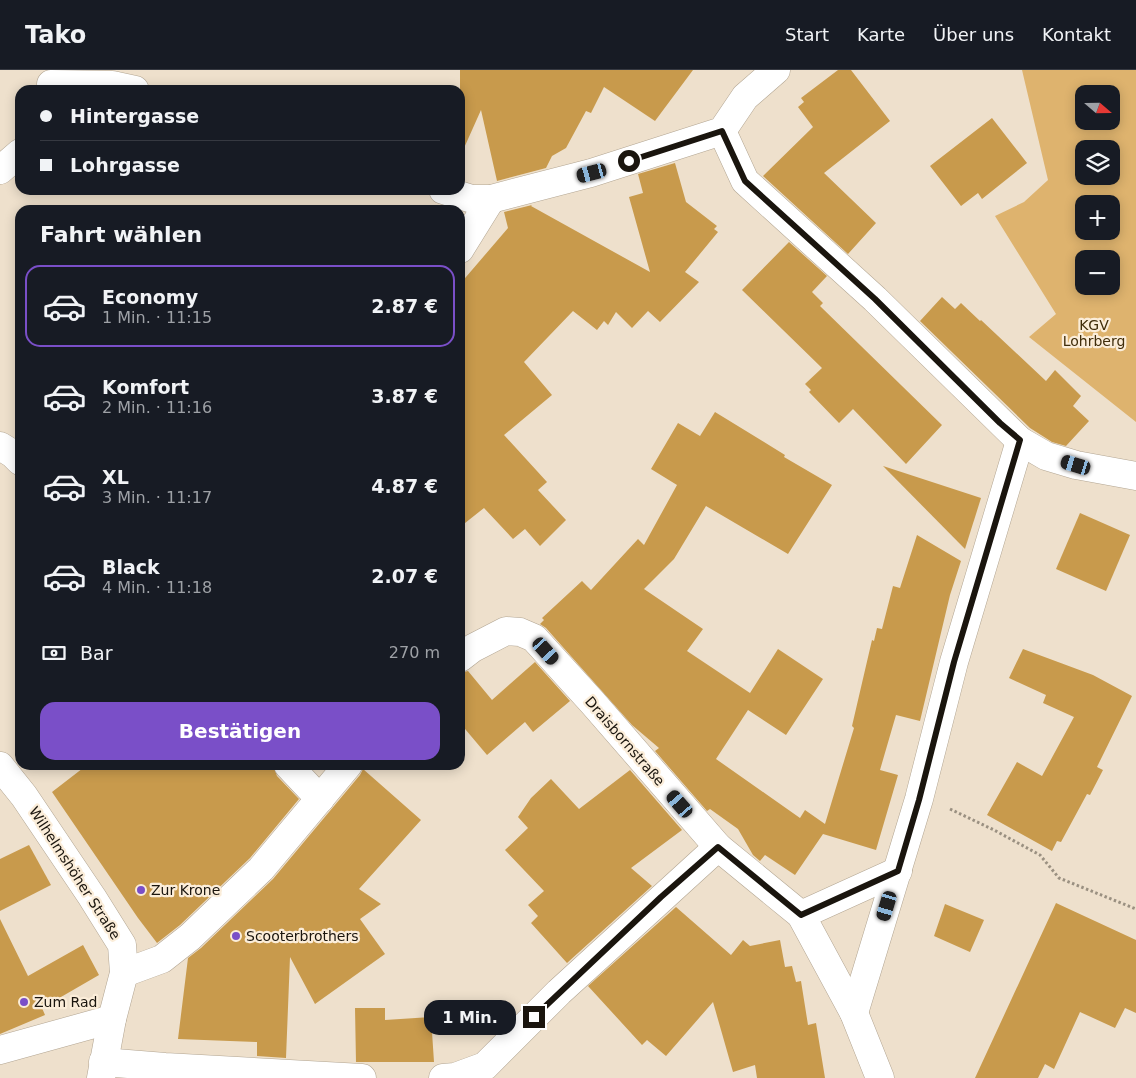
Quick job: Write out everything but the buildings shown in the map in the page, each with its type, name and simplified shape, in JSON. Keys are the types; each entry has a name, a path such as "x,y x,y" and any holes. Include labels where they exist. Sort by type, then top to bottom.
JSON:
{"street":[{"path":"459,195 472,199 491,199 592,173 722,131 745,97 776,70"},
{"path":"49,81 112,85"},
{"path":"722,131 745,181 875,299 1000,423 1020,440 1046,456 1069,463 1136,476"},
{"path":"0,170 15,157"},
{"path":"465,241 491,199"},
{"path":"854,1013 919,800 954,662 1020,440"},
{"path":"0,446 15,456"},
{"name":"Draisbornstraße","path":"465,654 472,648 506,631 520,632 534,638 594,703 718,847 801,915 854,1013 880,1078"},
{"name":"Wilhelmshöher Straße","path":"0,766 24,796 122,945 124,973 112,1019 102,1070"},
{"path":"293,770 320,799"},
{"path":"124,973 162,959 190,937 262,869 344,770"},
{"path":"443,1078 456,1077 485,1066 559,992 718,847"},
{"path":"801,915 898,871"},
{"path":"0,1050 112,1019"},
{"path":"102,1070 165,1068 362,1078"}],"path":[{"path":"919,800 947,808 994,830 1040,855 1059,878 1136,909"}],"green space":[{"name":"KGV Lohrberg","path":"1022,70 1136,70 1136,422 1029,337 1056,314 995,216 1024,202 1048,180"}],"place":[{"name":"Zur Krone","path":"141,890"},
{"name":"Scooterbrothers","path":"236,936"},
{"name":"Zum Rad","path":"24,1002"}],"route":[{"path":"534,1017 661,897 718,847 801,915 898,871 919,800 954,662 1020,440 1000,423 875,299 745,181 722,131 629,161"}]}
